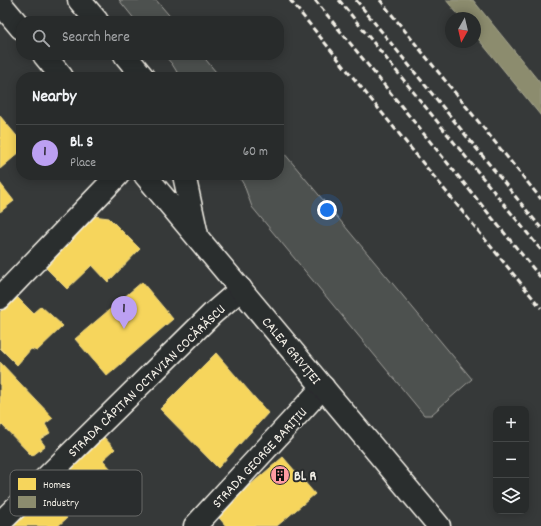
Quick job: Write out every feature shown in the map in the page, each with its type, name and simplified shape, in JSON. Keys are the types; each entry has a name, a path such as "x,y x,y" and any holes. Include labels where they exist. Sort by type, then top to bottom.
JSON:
{"street":[{"path":"79,0 93,16"},
{"path":"0,3 16,22"},
{"path":"48,60 58,72"},
{"path":"129,60 139,72"},
{"path":"0,298 113,180"},
{"name":"CALEA GRIVIȚEI","path":"149,180 439,526"},
{"path":"185,180 198,238"},
{"name":"STRADA CĂPITAN OCTAVIAN COCĂRĂSCU","path":"53,470 212,314 241,289"},
{"name":"STRADA GEORGE BARIȚIU","path":"195,526 323,387"},
{"name":"STRADA CĂPITAN OCTAVIAN COCĂRĂSCU","path":"0,522 10,512"}],"shaded area":[{"path":"119,0 156,0 170,16 132,16"},
{"path":"168,60 206,60 216,72 177,72"},
{"path":"284,153 472,379 431,415 424,415 252,207 241,180 284,180"}],"building: Homes":[{"path":"0,116 16,135 16,155 0,169"},
{"path":"0,183 14,201 0,212"},
{"path":"93,216 109,218 140,249 108,282 92,265 67,289 44,266"},
{"path":"142,282 173,319 107,376 75,339"},
{"path":"16,296 33,313 41,306 63,326 37,351 31,349 17,365 0,348 0,312"},
{"path":"216,353 268,413 218,468 160,409"},
{"path":"0,362 53,418 45,424 50,433 40,439 45,446 32,456 2,425 0,427"},
{"path":"101,434 115,449 103,460 111,469 110,470 64,470"},
{"name":"Bl. R","path":"283,457 315,494 277,526 226,526 216,514"},
{"path":"17,516 65,516 67,518 58,526 7,526"}],"building: Industry":[{"path":"446,0 473,0 541,84 541,116 481,42 481,12 456,12"}],"railway":[{"path":"290,0 541,308"},
{"path":"315,0 541,278"},
{"path":"339,0 541,250"},
{"path":"356,0 541,228"},
{"path":"380,0 541,199"}],"place":[{"name":"Bl. S","path":"124,329"},
{"name":"Bl. R","path":"280,475"}]}
